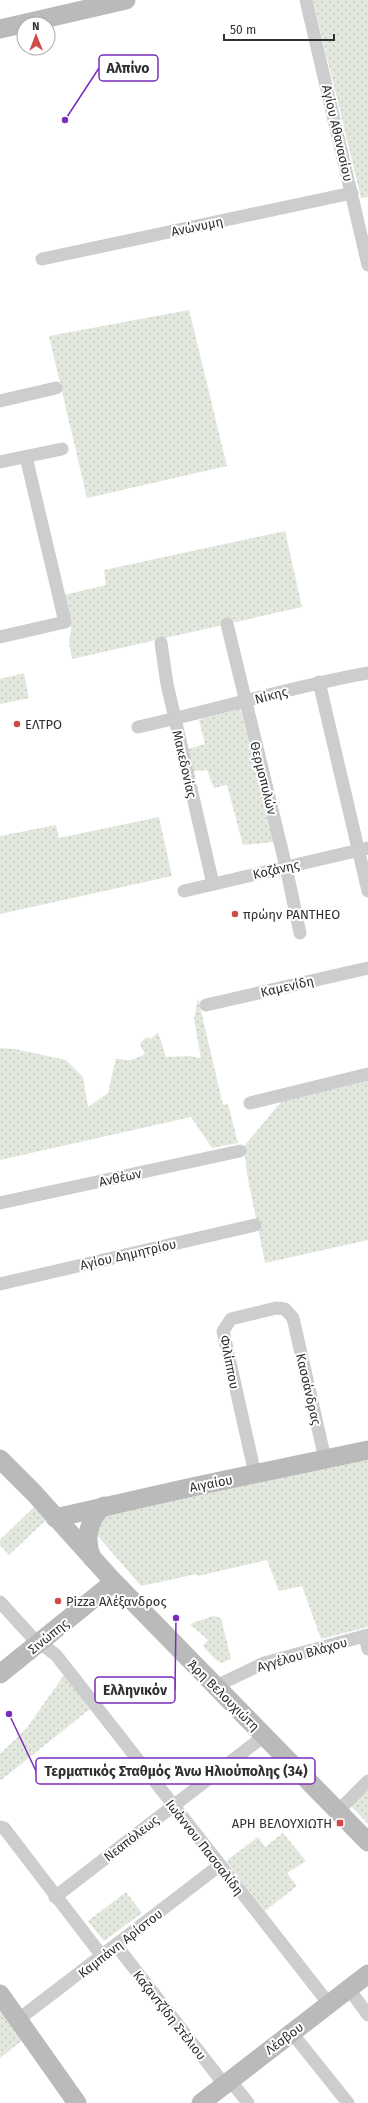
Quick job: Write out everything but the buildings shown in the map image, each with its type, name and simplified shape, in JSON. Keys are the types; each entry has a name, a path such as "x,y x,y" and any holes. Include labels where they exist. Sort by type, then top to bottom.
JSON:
{"street":[{"path":"0,29 126,0"},
{"name":"Αγίου Αθανασίου","path":"306,0 368,265"},
{"name":"Ανώνυμη","path":"42,259 352,193"},
{"path":"0,401 56,388"},
{"path":"0,462 62,449"},
{"path":"0,637 65,622 26,457"},
{"name":"Θερμοπυλών","path":"227,624 286,867 300,933"},
{"name":"Μακεδονίας","path":"161,643 167,684 213,884"},
{"name":"Νίκης","path":"138,727 246,702 319,682 368,673"},
{"path":"319,682 363,849 368,891"},
{"name":"Κοζάνης","path":"184,891 363,849"},
{"name":"Καμενίδη","path":"206,1005 368,968"},
{"path":"250,1103 368,1074"},
{"name":"Ανθέων","path":"0,1203 240,1151"},
{"name":"Αγίου Δημητρίου","path":"0,1284 255,1224"},
{"name":"Φιλίππου","path":"255,1474 223,1331 230,1319 274,1308 285,1309 293,1318"},
{"name":"Κασσάνδρας","path":"293,1318 325,1459"},
{"name":"Αιγαίου","path":"55,1518 104,1506 368,1450"},
{"name":"Άρη Βελουχιώτη","path":"0,1459 114,1582 368,1842"},
{"path":"92,1558 88,1546 89,1526 94,1515 104,1506"},
{"name":"Σινώπης","path":"0,1674 114,1582"},
{"name":"Ιωάννου Πασσαλίδη","path":"0,1602 30,1636 56,1655 329,2004"},
{"path":"366,1636 368,1649"},
{"name":"Αγγέλου Βλάχου","path":"216,1686 264,1663 366,1636"},
{"name":"Νεαπόλεως","path":"55,1897 264,1736"},
{"path":"338,1811 368,1781"},
{"path":"0,1827 4,1828 55,1897 102,1956"},
{"name":"Καμπάνη Αρίστου","path":"19,2019 220,1866"},
{"name":"Καζαντζίδη Στέλιου","path":"116,1945 227,2082 248,2103"},
{"name":"Λέσβου","path":"200,2103 368,1974"},
{"path":"348,1989 368,2015"},
{"path":"0,1994 77,2103"},
{"path":"292,2032 348,2103"}],"shaded area":[{"path":"313,0 368,0 368,197 361,198"},
{"path":"189,310 227,466 87,498 49,336"},
{"path":"285,531 302,607 72,659 69,643 71,629 64,595 106,585 104,570"},
{"path":"24,673 29,698 0,704 0,679"},
{"path":"240,708 274,842 243,845 227,785 214,788 207,770 192,771 188,749 205,744 199,720"},
{"path":"159,817 172,876 0,914 0,836 56,825 59,838"},
{"path":"198,998 223,1105 228,1104 238,1143 212,1148 191,1117 0,1160 0,1048 15,1049 66,1060 83,1077 88,1107 108,1093 116,1058 131,1060 145,1054 140,1044 146,1037 151,1039 158,1032 166,1057 188,1056 201,1058 194,1019"},
{"path":"368,1081 368,1240 265,1263 247,1174 244,1146 282,1101"},
{"path":"368,1457 368,1627 321,1639 302,1586 279,1591 267,1560 198,1576 197,1574 141,1586 84,1520"},
{"path":"34,1507 47,1519 9,1555 0,1545 0,1540"},
{"path":"213,1616 221,1618 231,1659 221,1663 215,1659 203,1646 208,1640 190,1624"},
{"path":"64,1675 90,1709 0,1781 0,1754 26,1729"},
{"path":"368,1789 368,1824 351,1806"},
{"path":"283,1833 306,1861 287,1873 297,1886 265,1911 226,1861 258,1837 265,1847"},
{"path":"126,1892 142,1913 104,1941 88,1921"},
{"path":"0,2009 24,2039 0,2058"}],"place":[{"name":"Αλπίνο","path":"65,120"},
{"name":"ΕΛΤΡΟ","path":"17,724"},
{"name":"πρώην PANTHEO","path":"235,914"},
{"name":"Pizza Αλέξανδρος","path":"58,1601"},
{"name":"Ελληνικόν","path":"176,1618"},
{"name":"Τερματικός Σταθμός Άνω Ηλιούπολης (34)","path":"9,1714"},
{"name":"ΑΡΗ ΒΕΛΟΥΧΙΩΤΗ","path":"340,1823"}]}
